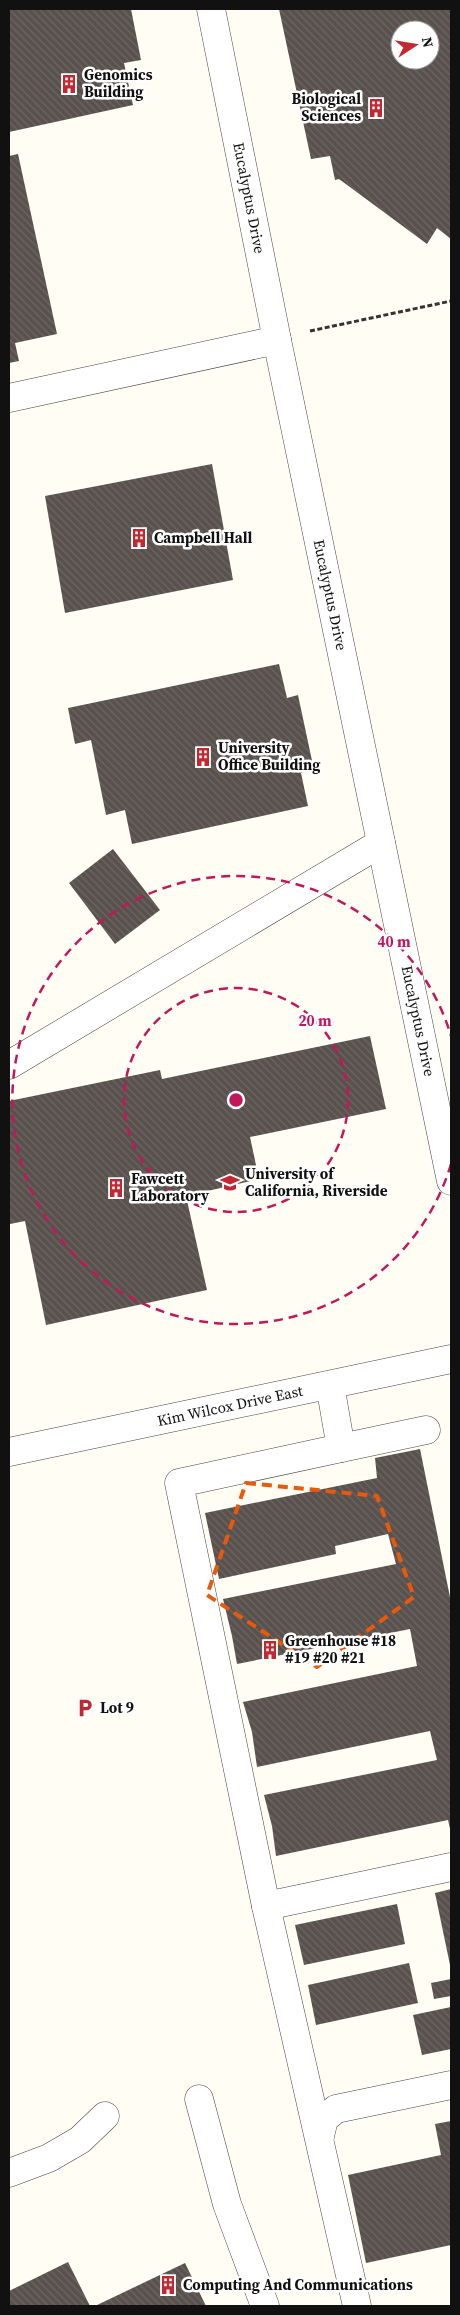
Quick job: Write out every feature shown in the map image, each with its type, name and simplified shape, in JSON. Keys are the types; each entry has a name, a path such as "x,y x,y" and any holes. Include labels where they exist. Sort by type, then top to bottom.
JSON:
{"street":[{"name":"Eucalyptus Drive","path":"211,9 277,340 451,1181"},
{"path":"9,398 277,340"},
{"path":"9,1065 381,843"},
{"name":"Kim Wilcox Drive East","path":"9,1452 451,1359"},
{"path":"330,1385 341,1448"},
{"path":"357,2306 320,2136 266,1906 179,1484 426,1430"},
{"path":"266,1906 451,1867"},
{"path":"320,2136 324,2119 336,2109 451,2085"},
{"path":"199,2099 227,2204 264,2306"},
{"path":"9,2173 49,2158 80,2140 105,2116"}],"path":[{"path":"277,340 331,326 451,301"}],"highlighted area":[{"path":"246,1483 377,1496 414,1597 317,1667 207,1595"}],"building":[{"name":"Genomics Building","path":"9,9 131,9 141,60 124,63 133,105 9,132"},
{"name":"Biological Sciences","path":"279,9 451,9 451,239 437,228 427,244 339,179 335,180 330,156 311,159"},
{"path":"18,154 57,334 15,343 19,361 9,363 9,156"},
{"name":"Campbell Hall","path":"212,464 233,580 65,613 45,496"},
{"name":"University Office Building","path":"279,664 287,698 298,695 314,770 301,773 308,806 132,844 125,810 106,815 91,740 75,744 68,708"},
{"path":"113,849 160,910 115,944 69,883"},
{"name":"Fawcett Laboratory","path":"370,1036 386,1109 250,1137 259,1179 186,1196 207,1290 46,1325 25,1221 10,1224 9,1220 9,1101 160,1070 162,1079"},
{"name":"Greenhouse #18 #19 #20 #21","path":"420,1449 451,1602 451,1833 448,1820 276,1856 272,1826 264,1795 437,1760 430,1731 257,1767 252,1732 243,1702 417,1666 410,1629 237,1664 223,1599 396,1564 388,1534 335,1546 336,1554 219,1579 205,1513 377,1478 375,1458"},
{"path":"451,1889 451,1965 450,1965 435,1893"},
{"path":"397,1904 405,1944 304,1965 295,1925"},
{"path":"409,1963 418,2003 316,2025 308,1985"},
{"path":"451,1979 451,1996 434,1999 431,1983"},
{"path":"451,2007 451,2049 422,2055 413,2015"},
{"path":"451,2121 451,2245 366,2263 348,2175 441,2155 435,2124"},
{"path":"68,2262 90,2306 9,2306 9,2291"},
{"name":"Computing And Communications","path":"185,2263 206,2306 95,2306"}],"place":[{"name":"Genomics Building","path":"69,84"},
{"name":"Biological Sciences","path":"376,108"},
{"name":"Campbell Hall","path":"139,538"},
{"name":"University Office Building","path":"203,757"},
{"name":"University of California, Riverside","path":"230,1183"},
{"name":"Fawcett Laboratory","path":"116,1188"},
{"name":"Greenhouse #18 #19 #20 #21","path":"270,1650"},
{"name":"Lot 9","path":"85,1708"},
{"name":"Computing And Communications","path":"168,2285"}]}
